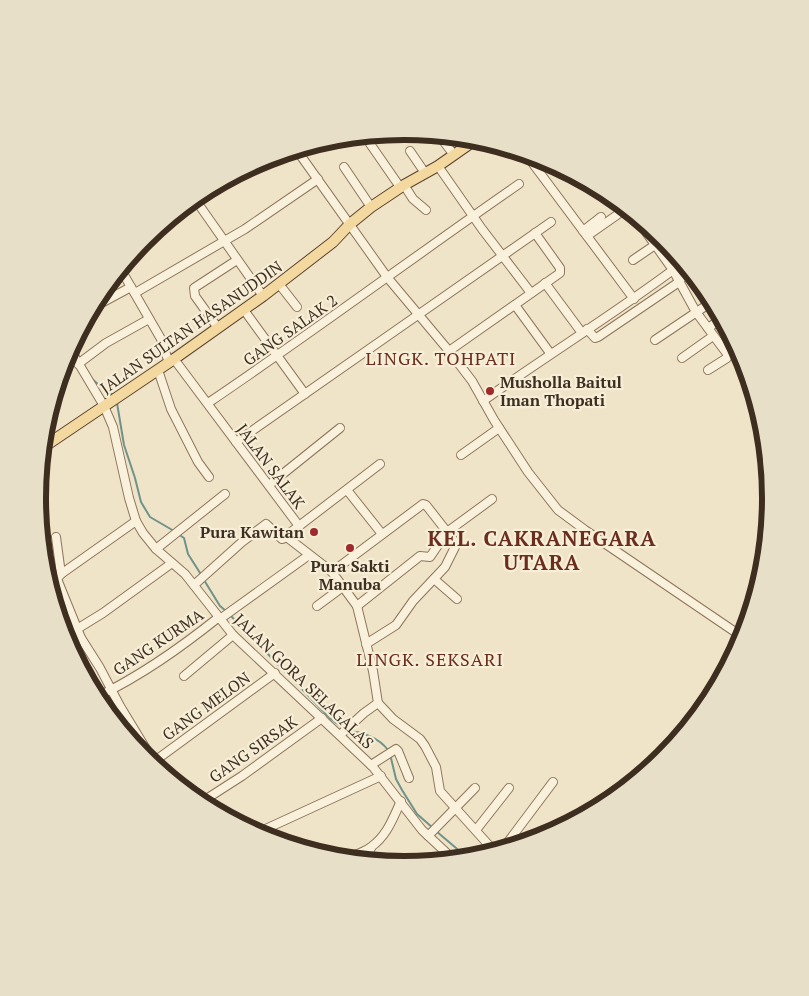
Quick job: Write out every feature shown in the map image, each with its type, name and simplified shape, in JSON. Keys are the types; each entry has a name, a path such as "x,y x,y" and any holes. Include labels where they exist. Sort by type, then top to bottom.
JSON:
{"main road":[{"name":"JALAN SULTAN HASANUDDIN","path":"51,442 244,310 337,238 350,224 371,207 467,146"}],"street":[{"path":"369,142 402,186 426,210"},
{"path":"444,142 454,155"},
{"path":"410,150 425,173"},
{"path":"301,155 388,277 472,381 499,428 528,472 558,510 736,633"},
{"path":"533,164 634,299"},
{"path":"438,166 502,256 531,293"},
{"path":"344,167 371,207"},
{"path":"105,302 133,290 224,241 256,222 318,179"},
{"name":"GANG SALAK 2","path":"208,403 519,184"},
{"path":"198,205 263,296"},
{"path":"585,234 620,212"},
{"path":"585,234 601,217"},
{"path":"236,442 552,222"},
{"path":"449,351 559,274 560,270 535,233"},
{"path":"649,237 673,270 696,312 728,356 708,370"},
{"path":"633,260 655,245"},
{"path":"218,328 195,296 194,288 236,260"},
{"path":"483,401 550,353 634,299 673,270"},
{"name":"JALAN SALAK","path":"124,275 172,361 208,403 299,526 287,537"},
{"path":"545,283 585,331 596,338 686,276"},
{"path":"279,284 297,307"},
{"path":"515,305 550,353"},
{"path":"655,340 706,305"},
{"path":"244,310 305,394"},
{"path":"80,363 106,343 149,319"},
{"path":"708,328 717,322"},
{"path":"682,358 713,336"},
{"name":"JALAN GORA SELAGALAS","path":"76,357 112,401 113,427 136,521 156,549 196,583 233,635 322,718 344,731 401,801 432,831 449,853"},
{"path":"158,370 171,409 198,462 209,477"},
{"path":"268,485 340,428"},
{"path":"462,455 499,428"},
{"path":"299,526 380,464"},
{"path":"347,490 382,534"},
{"path":"156,549 225,494"},
{"path":"357,606 420,556 430,557 447,532 492,499"},
{"path":"332,572 424,504 455,542 445,567 413,601 396,625 366,644"},
{"path":"136,521 61,574 57,579 81,638 140,739"},
{"path":"196,583 266,524 282,539 287,537 332,572 357,606 378,703 393,719 420,739 436,767 440,791 489,846"},
{"path":"56,537 61,574"},
{"name":"GANG KURMA","path":"105,694 150,668 308,555"},
{"path":"77,629 103,613 172,563"},
{"path":"434,579 457,599"},
{"path":"316,606 344,586"},
{"path":"184,676 233,635"},
{"path":"76,639 81,638"},
{"name":"GANG MELON","path":"160,759 275,673"},
{"path":"344,731 378,703"},
{"name":"GANG SIRSAK","path":"208,798 242,776 322,718"},
{"path":"371,765 396,749 409,778"},
{"path":"266,829 381,776"},
{"path":"509,840 553,782"},
{"path":"432,831 475,788"},
{"path":"476,830 509,788"},
{"path":"359,853 370,848 380,839 389,827 401,801"},
{"path":"367,854 370,848"}],"waterway":[{"path":"91,378 109,394 113,394"},
{"path":"117,403 124,445 141,502 150,517 174,531"},
{"path":"178,534 184,538 188,554 202,576"},
{"path":"204,580 220,606 226,611"},
{"path":"229,614 331,719 344,729"},
{"path":"349,731 370,736 388,750"},
{"path":"390,754 396,779 402,790 417,814 433,828"},
{"path":"436,831 460,851"}],"place":[{"name":"Musholla Baitul Iman Thopati","path":"490,391"},
{"name":"Pura Kawitan","path":"314,532"},
{"name":"Pura Sakti Manuba","path":"350,548"}],"district":[{"name":"LINGK. TOHPATI","path":"441,358"},
{"name":"KEL. CAKRANEGARA UTARA","path":"542,550"},
{"name":"LINGK. SEKSARI","path":"430,659"}]}
